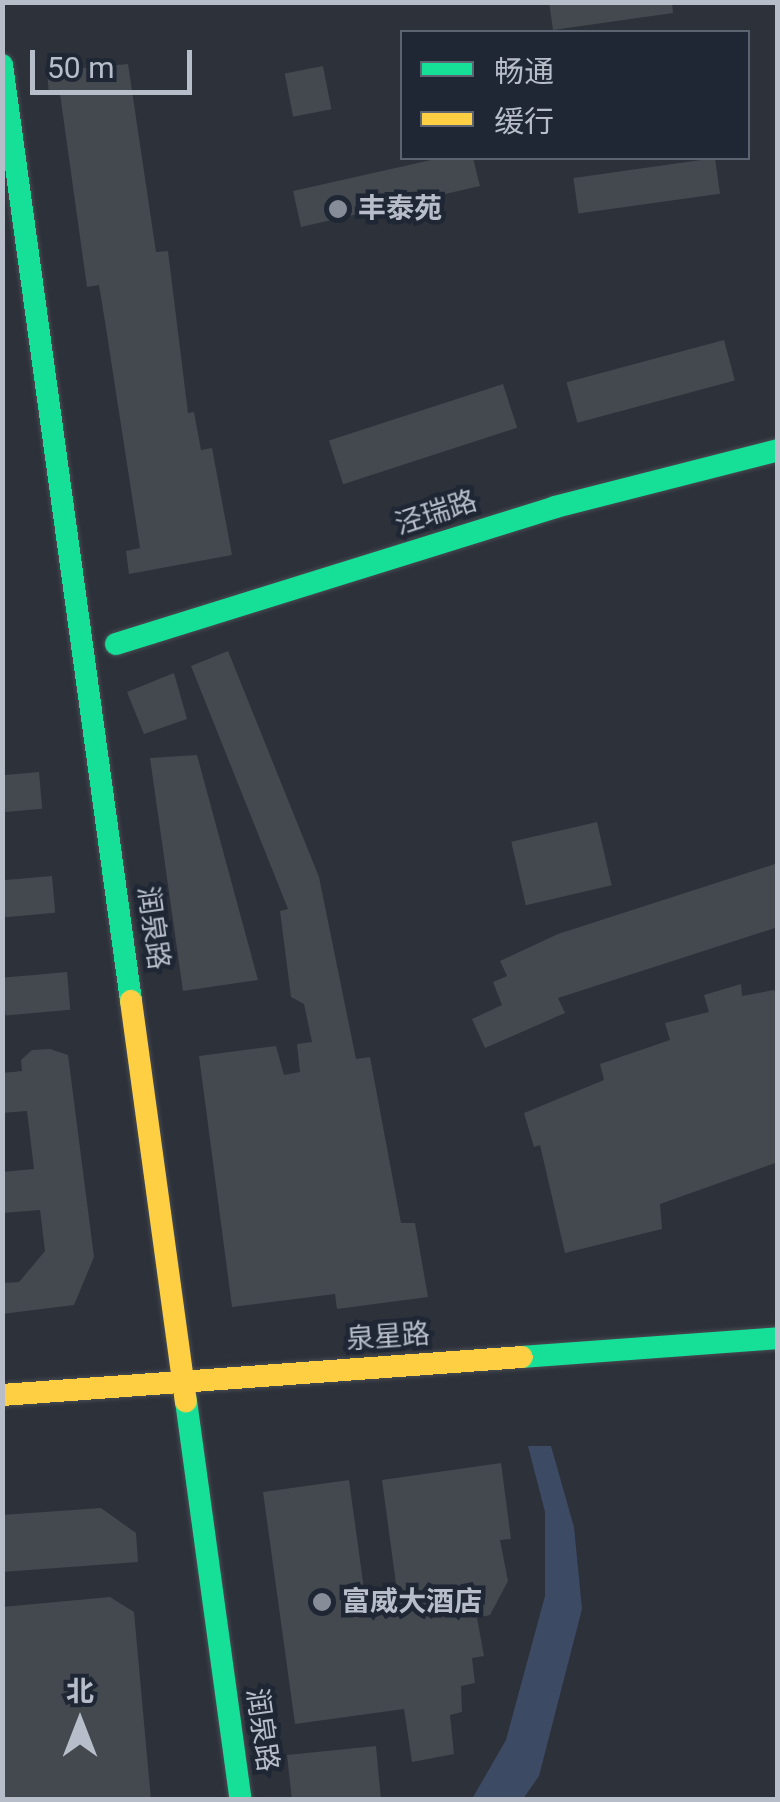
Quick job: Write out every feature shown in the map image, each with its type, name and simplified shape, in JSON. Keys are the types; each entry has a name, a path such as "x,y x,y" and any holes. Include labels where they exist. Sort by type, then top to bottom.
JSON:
{"street":[{"name":"润泉路","path":"2,64 241,1800"},
{"name":"泾瑞路","path":"116,644 555,507 778,450"},
{"name":"泉星路","path":"2,1396 778,1338"}],"water":[{"path":"528,1446 551,1446 574,1527 582,1609 539,1776 523,1799 472,1799 506,1740 545,1596 545,1512"}],"building":[{"path":"549,2 672,2 673,13 553,30"},
{"path":"128,64 156,252 168,251 188,413 194,412 201,450 212,448 232,555 129,574 126,551 140,548 99,285 87,287 60,94 49,95 47,71"},
{"path":"323,66 331,109 293,117 285,73"},
{"name":"丰泰苑","path":"431,160 474,160 480,186 301,227 293,191"},
{"path":"715,160 720,194 578,214 573,178"},
{"path":"724,340 735,381 577,423 567,382"},
{"path":"503,384 517,428 343,484 329,441"},
{"path":"228,651 319,877 356,1059 370,1057 401,1223 415,1223 428,1297 337,1309 335,1294 232,1307 199,1056 276,1046 284,1075 300,1072 297,1044 312,1042 304,1004 291,997 280,911 288,909 191,666"},
{"path":"174,673 187,719 144,734 127,692"},
{"path":"197,755 258,980 183,991 150,758"},
{"path":"39,772 42,809 5,812 2,775"},
{"path":"597,822 612,885 526,905 511,842"},
{"path":"778,863 778,927 558,998 565,1013 485,1048 472,1019 502,1005 493,982 507,976 500,961 558,934"},
{"path":"52,876 55,913 5,917 2,880"},
{"path":"67,972 70,1010 6,1016 2,978"},
{"path":"741,984 742,996 774,990 778,998 778,1162 660,1204 662,1229 565,1253 540,1145 534,1147 524,1113 604,1080 600,1064 670,1040 665,1023 709,1012 704,995"},
{"path":"50,1049 68,1055 94,1257 74,1305 2,1314 2,1283 19,1282 45,1251 40,1210 2,1213 2,1172 34,1169 27,1111 2,1113 2,1073 22,1071 21,1060 32,1050"},
{"path":"501,1463 511,1539 500,1540 508,1581 490,1615 477,1618 484,1656 472,1658 475,1683 461,1686 462,1712 450,1715 454,1754 412,1762 404,1709 295,1724 263,1492 349,1480 364,1589 396,1584 382,1480"},
{"path":"101,1508 136,1533 138,1562 2,1572 2,1515"},
{"path":"110,1597 134,1612 151,1800 2,1800 2,1607"},
{"path":"376,1746 381,1800 292,1800 287,1755"}],"traffic: fast":[{"path":"2,65 131,1001"},
{"path":"116,644 555,507 778,450"},
{"path":"522,1357 778,1338"},
{"path":"186,1401 241,1800"}],"traffic: slow":[{"path":"131,1001 186,1401"},
{"path":"2,1395 522,1357"}],"place":[{"name":"丰泰苑","path":"338,209"},
{"name":"富威大酒店","path":"322,1602"}]}
